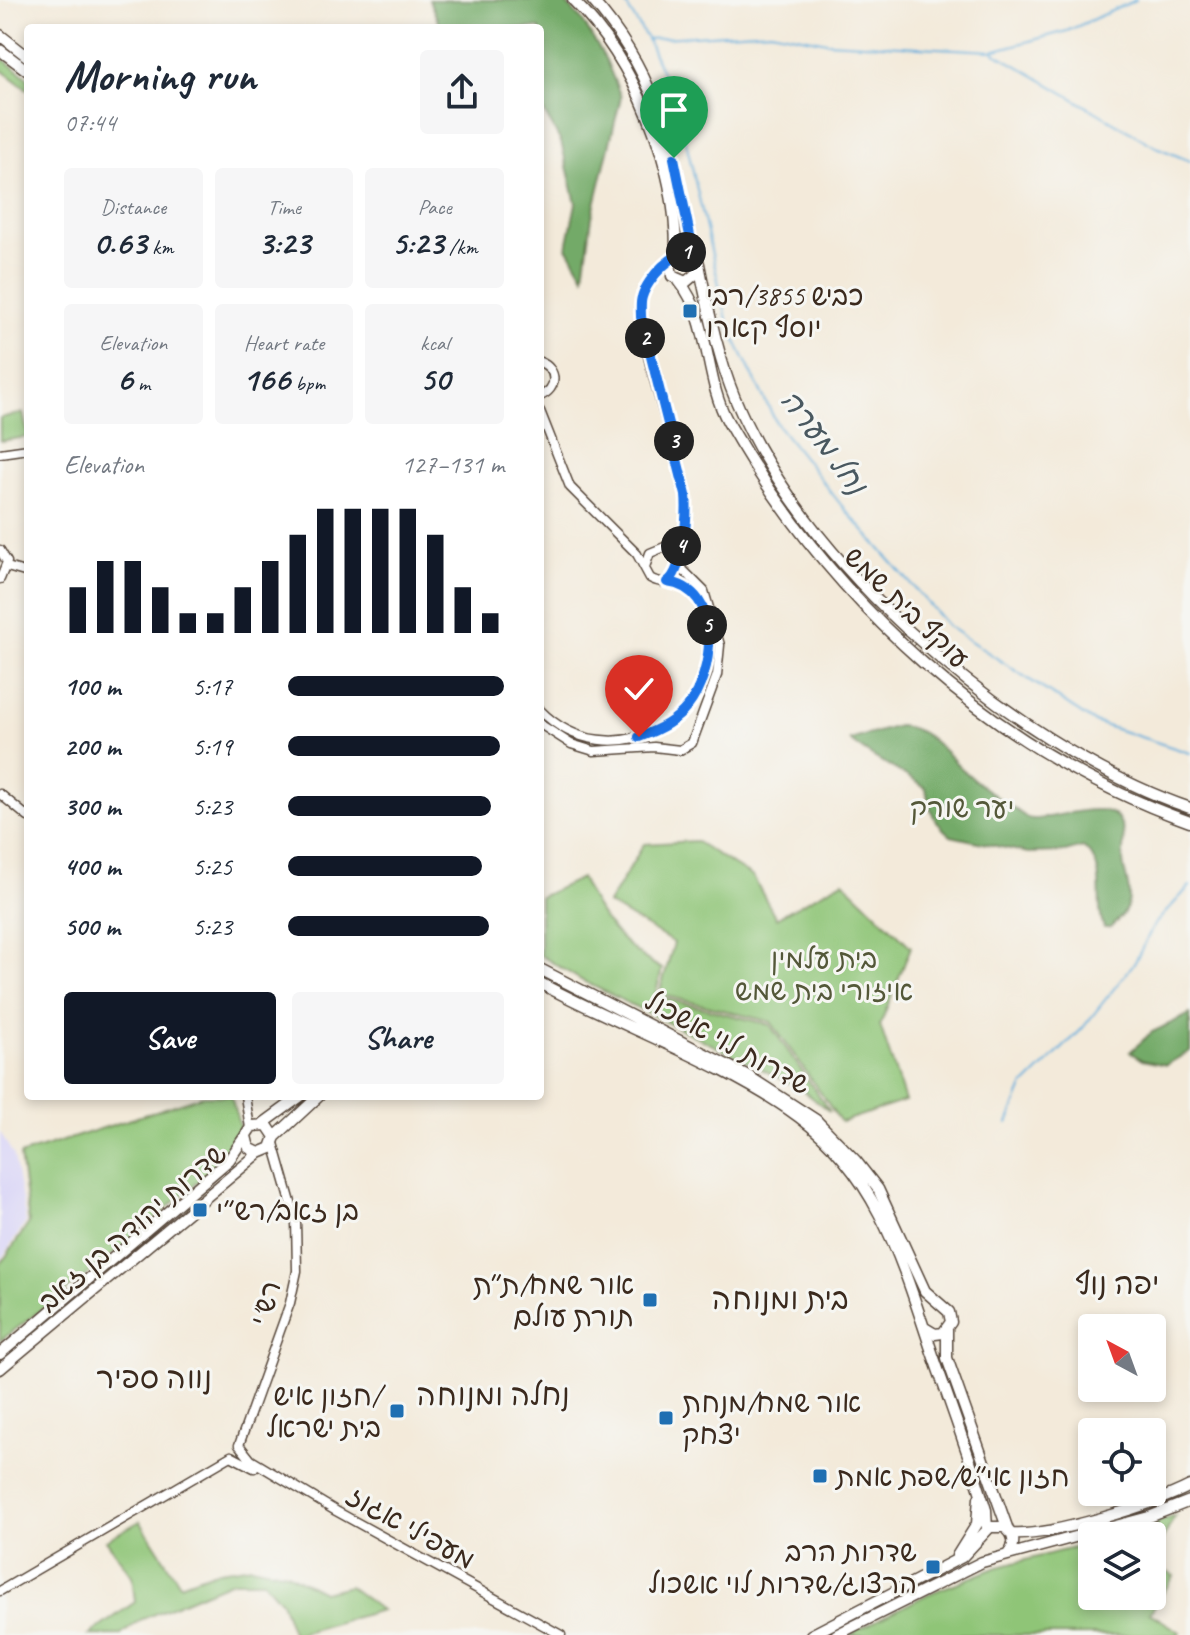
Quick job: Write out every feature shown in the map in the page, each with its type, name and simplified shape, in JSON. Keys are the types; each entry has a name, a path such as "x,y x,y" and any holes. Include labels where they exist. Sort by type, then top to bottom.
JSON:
{"main road":[{"path":"573,0 612,45 642,100 666,182 674,257 669,268 677,280 693,279 699,271 674,158 658,106 634,54 592,0"},
{"path":"598,0 604,14"},
{"path":"0,35 24,54"},
{"path":"0,50 24,68"},
{"path":"674,257 683,252 694,255"},
{"name":"עוקף בית שמש","path":"699,271 739,414 774,472 882,607 1012,715 1060,746 1190,808"},
{"name":"עוקף בית שמש","path":"677,280 693,300 726,419 764,480 816,550 873,615 1003,727 1106,784 1190,822"},
{"name":"שדרות לוי אשכול","path":"544,971 748,1076 816,1120 878,1189 925,1291 942,1307"},
{"name":"שדרות לוי אשכול","path":"544,985 744,1083 812,1127 850,1165 870,1193 924,1322 986,1510 984,1534"},
{"path":"295,1100 248,1132 249,1148 260,1154 268,1151 275,1139 315,1100"},
{"path":"263,1123 272,1128 275,1139"},
{"name":"שדרות יהודה בן זאב","path":"0,1354 229,1160 248,1132"},
{"name":"שדרות יהודה בן זאב","path":"0,1369 260,1154"},
{"path":"947,1330 935,1334 924,1322 930,1307 942,1307 951,1319 945,1352 1010,1532 1013,1545 1008,1554"},
{"path":"946,1566 969,1542 977,1524 978,1484"},
{"path":"811,1635 946,1566 970,1551 995,1526 1010,1532 1035,1533 1116,1512 1190,1486"},
{"path":"836,1635 993,1558 1149,1517 1190,1501"},
{"path":"984,1534 985,1553 993,1558"}],"street":[{"path":"667,582 675,576 679,565 685,529 685,486 641,317 641,300 647,285 674,257"},
{"path":"647,285 661,278 677,280"},
{"path":"544,364 549,366 554,376 552,386 544,393"},
{"path":"544,420 570,487 632,548 650,578 689,588 699,600 708,633 703,674 686,710 665,725 632,739 595,741 563,729 544,713"},
{"path":"0,453 24,450"},
{"path":"645,568 646,557 672,544 685,529"},
{"path":"544,727 571,744 594,751 689,746 717,675 720,645 704,591 679,565 674,554 657,549 632,548"},
{"path":"0,550 7,567"},
{"path":"7,567 24,572"},
{"path":"0,579 7,567"},
{"path":"673,719 688,721 695,733"},
{"path":"665,725 664,740 674,749"},
{"path":"0,794 24,814"},
{"path":"246,1100 248,1132"},
{"path":"247,1100 263,1123"},
{"name":"רש\"י","path":"238,1453 295,1285 298,1256 296,1220 275,1139"},
{"path":"260,1154 281,1169"},
{"path":"0,1591 238,1453"},
{"name":"מעפילי אגוז","path":"238,1453 551,1635"},
{"name":"מעפילי אגוז","path":"238,1453 336,1511 561,1635"}],"shaded area":[{"path":"0,1132 14,1156 26,1222 0,1261"}],"green space":[{"path":"429,0 563,0 582,20 606,60 621,97 592,217 584,276 567,247 576,203 561,142 544,112 544,24 439,24"},
{"path":"0,57 24,75 24,87 0,69"},
{"path":"23,413 24,438 0,441 0,418"},
{"name":"יער שורק","path":"898,726 909,727 929,737 977,782 1027,818 1095,810 1108,812 1117,818 1123,831 1123,863 1129,894 1127,907 1118,921 1110,928 1104,928 1099,875 1091,855 1083,847 1065,852 1028,853 951,836 933,816 926,789 850,740"},
{"name":"בית עלמין איזורי בית שמש","path":"695,841 753,877 776,918 843,881 911,947 880,1025 905,1101 841,1122 771,1022 659,994 674,943 608,904 644,844"},
{"path":"581,878 596,907 614,931 635,952 662,969 655,996 770,1025 830,1112 800,1088 581,980 544,957 544,895"},
{"path":"1190,1014 1190,1051 1166,1065 1142,1060 1130,1052 1152,1032"},
{"path":"190,1100 232,1100 242,1135 229,1155 104,1262 0,1341 0,1265 29,1223 20,1155"},
{"path":"1175,1516 1166,1533 1166,1522 1156,1522"},
{"path":"140,1521 180,1584 213,1572 251,1566 287,1573 323,1592 349,1586 381,1610 293,1635 281,1602 263,1581 232,1581 140,1620 121,1635 89,1635 135,1602 132,1576 106,1540"},
{"path":"1078,1547 1078,1610 1152,1610 1150,1613 1180,1632 1178,1635 848,1635 928,1594 998,1567"},
{"path":"1166,1571 1174,1576 1166,1588"}],"waterway":[{"name":"נחל מערה","path":"623,0 647,39 678,107 729,328 777,424 842,506 949,627 1094,722 1190,753"},
{"path":"648,39 771,31 827,42 992,51 1067,31 1136,0"},
{"path":"992,51 1156,147 1190,161"},
{"path":"1008,1123 1023,1087 1082,1029 1135,962 1154,925 1190,886"}],"place":[{"name":"כביש 3855/רבי יוסף קארו","path":"690,311"},
{"name":"בן זאב/רש״י","path":"200,1210"},
{"name":"אור שמח/ת״ת תורת עולם","path":"650,1300"},
{"name":"חזון איש/ בית ישראל","path":"397,1411"},
{"name":"אור שמח/מנחת יצחק","path":"666,1418"},
{"name":"חזון אי״ש/שפת אמת","path":"820,1476"},
{"name":"שדרות הרב הרצוג/שדרות לוי אשכול","path":"933,1567"}],"district":[{"name":"יפה נוף","path":"1117,1284"},
{"name":"בית ומנוחה","path":"780,1299"},
{"name":"נווה ספיר","path":"154,1378"},
{"name":"נחלה ומנוחה","path":"493,1395"}],"route":[{"path":"639,737 665,725 686,710 703,674 709,645 706,620 699,600 689,588 667,582 678,571 688,512 675,444 641,317 641,300 647,285 676,255 683,252 694,255 674,158"}]}
